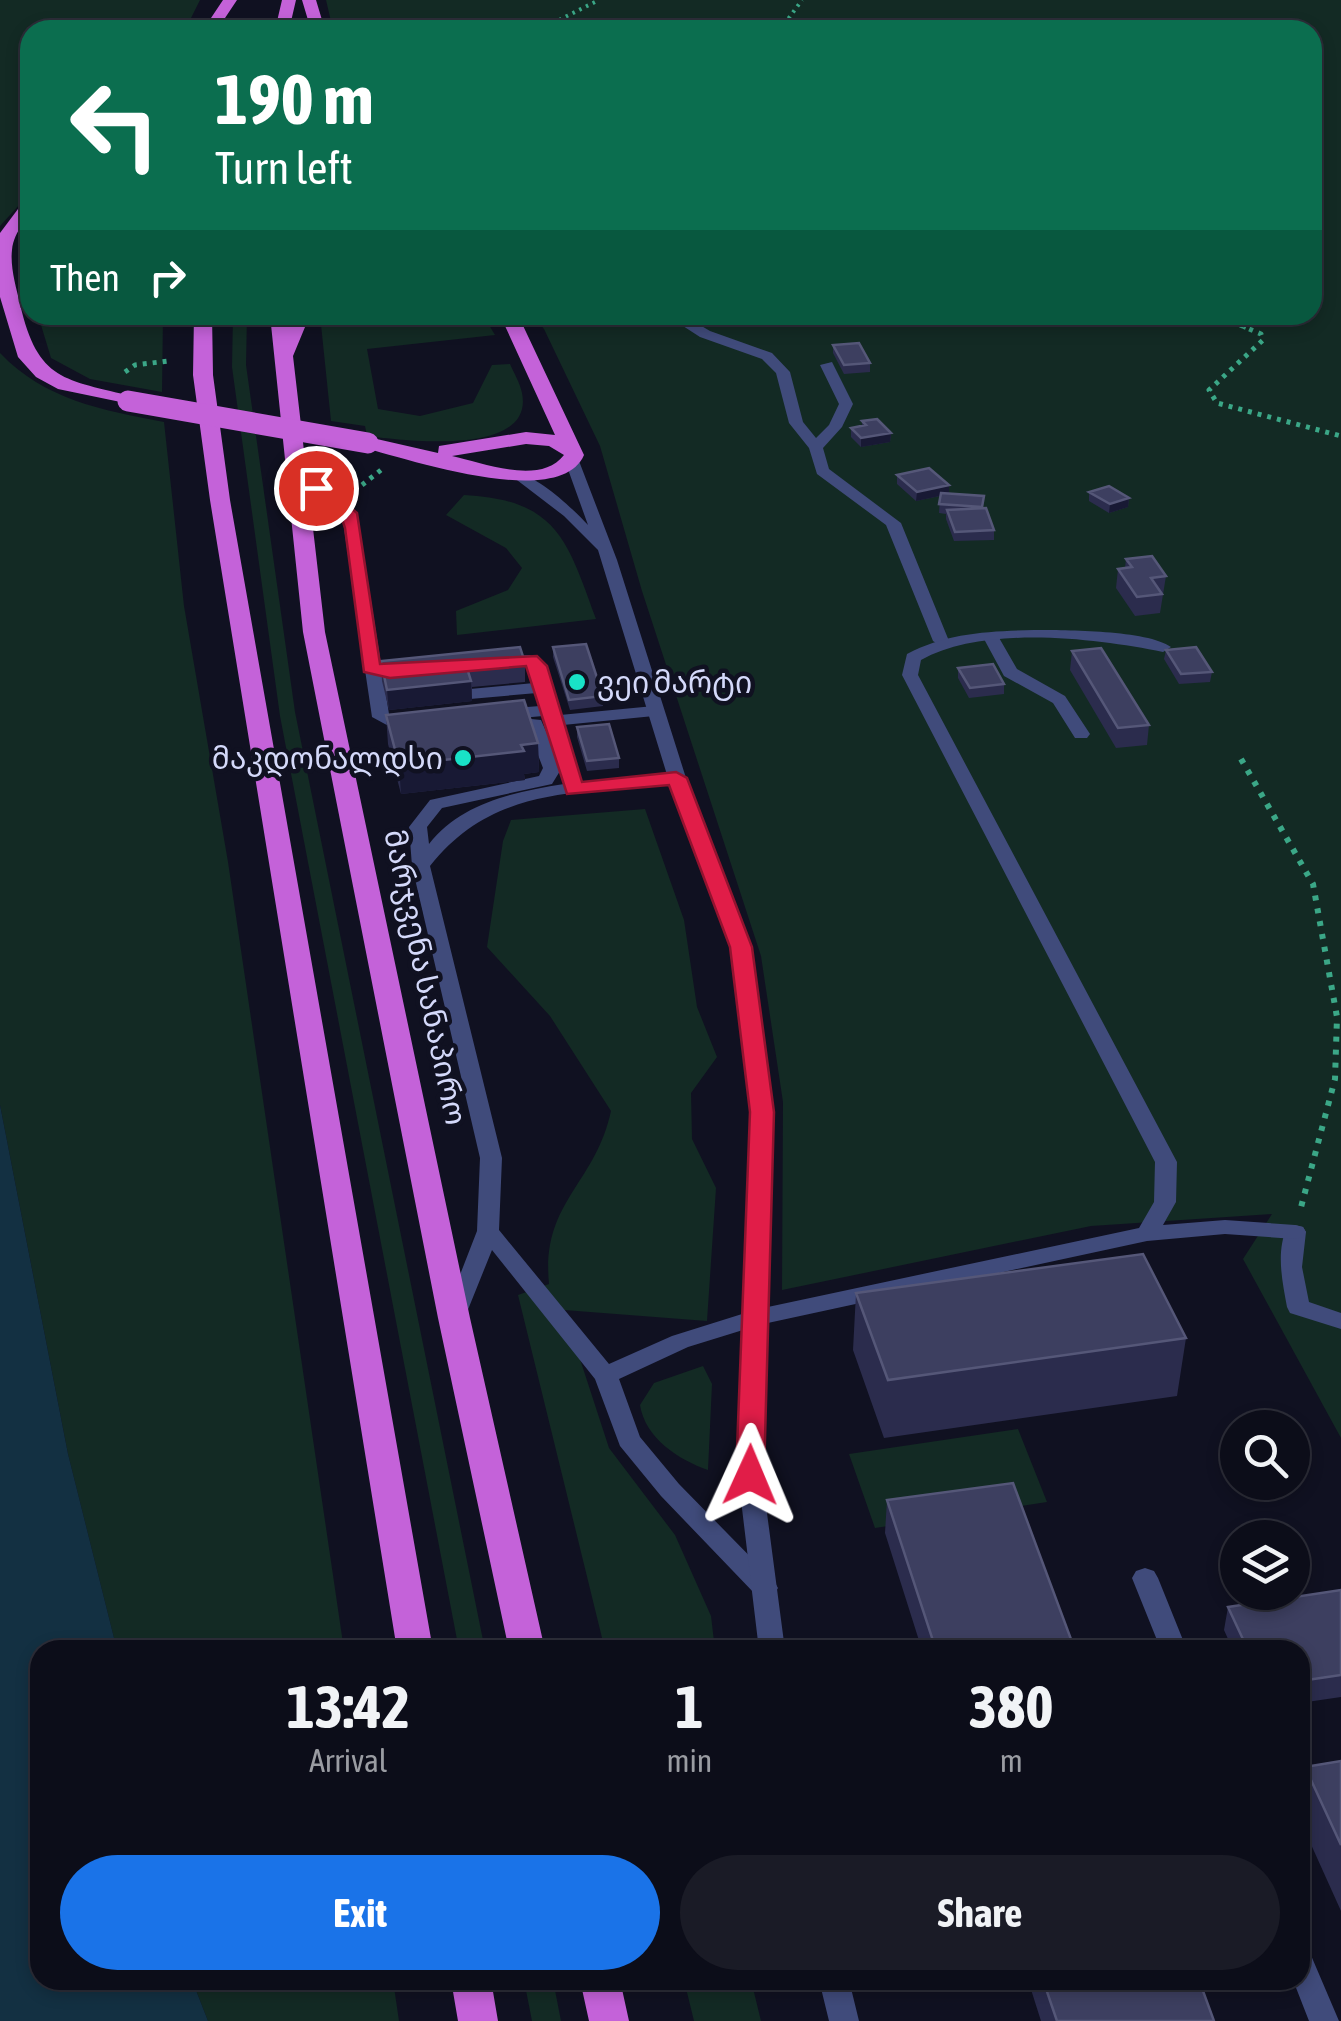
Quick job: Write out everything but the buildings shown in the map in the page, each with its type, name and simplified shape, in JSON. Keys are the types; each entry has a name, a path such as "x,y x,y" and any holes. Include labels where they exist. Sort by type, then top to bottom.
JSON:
{"highway":[{"path":"20,216 9,230 3,252 22,354 35,367 66,385 128,401 368,442 520,476 554,473 571,455"},
{"path":"6,269 20,238"},
{"path":"203,325 203,375 220,500 413,1640"},
{"name":"მარჯვენა სანაპირო","path":"280,325 314,632 454,1318 525,1640"},
{"path":"282,360 298,325"},
{"path":"514,325 550,396 571,455"},
{"path":"494,470 484,457 543,417 550,396"},
{"path":"368,442 451,450 505,441 551,439 571,455"},
{"path":"473,1990 478,2021"},
{"path":"602,1990 609,2021"}],"street":[{"path":"690,325 767,356 783,372 796,423 816,447 822,471 893,523 941,641"},
{"path":"816,447 835,427 846,404 827,364"},
{"path":"571,455 610,560 676,778 741,947 762,1112 750,1475 771,1640"},
{"path":"295,471 349,513 371,668 388,730 429,726"},
{"path":"520,476 569,513 610,560"},
{"path":"1147,1234 1165,1202 1166,1162 910,675 913,658 941,641 1120,636 1163,647"},
{"path":"992,639 1010,672 1059,700 1080,734"},
{"path":"480,663 530,660 537,666 574,789"},
{"path":"371,668 390,672"},
{"path":"470,694 544,687"},
{"path":"454,1318 488,1231 491,1158 421,866 418,827 436,804 546,780 552,768 536,724 485,720 654,711"},
{"path":"421,866 437,839 462,820 530,794 676,778"},
{"path":"606,1376 650,1351 758,1317 1147,1234 1225,1228 1295,1232 1290,1267 1298,1307 1341,1321"},
{"path":"488,1231 606,1376 630,1440 670,1490 764,1588"},
{"path":"1144,1578 1170,1640"},
{"path":"1310,1987 1324,2021"},
{"path":"836,1990 844,2021"}],"path":[{"path":"559,20 599,0"},
{"path":"786,20 802,0"},
{"path":"1240,325 1261,334 1263,340 1209,390 1216,403 1341,436"},
{"path":"135,365 168,362"},
{"path":"1241,759 1312,884 1337,1018 1335,1080 1295,1232"},
{"path":"1331,973 1341,972"}],"green space":[{"path":"0,0 200,0 190,20 20,20 20,204 0,226"},
{"path":"326,0 1341,0 1341,1438 1243,1259 1272,1214 1091,1226 782,1290 783,1102 761,956 642,591 600,446 541,325 1322,325 1322,20 331,20"},
{"path":"41,325 163,325 162,392 90,379 51,358"},
{"path":"233,325 247,325 246,365 295,712 483,1640 457,1640 280,716 232,367"},
{"path":"321,325 489,325 495,335 367,349 378,409 420,416 473,403 492,365 510,364 522,393 520,414 508,428 462,440 367,436 365,426 331,421"},
{"path":"0,353 36,382 76,401 164,422 184,606 228,862 343,1640 114,1640 68,1454 0,1105"},
{"path":"464,495 520,505 554,529 576,567 596,619 457,635 456,611 508,590 522,568 506,548 446,515"},
{"path":"645,809 684,920 697,1007 717,1057 691,1093 692,1139 716,1188 707,1321 564,1310 609,1448 675,1535 711,1616 714,1640 603,1640 518,1295 549,1284 553,1233 593,1158 611,1111 550,1016 487,947 503,841 511,820"},
{"path":"703,1366 712,1384 708,1470 665,1446 649,1428 640,1405 654,1383"},
{"path":"1018,1429 1047,1502 875,1528 849,1454"},
{"path":"196,1990 394,1990 399,2021 208,2021"},
{"path":"526,1990 555,1990 561,2021 532,2021"},
{"path":"686,1990 753,1990 761,2021 694,2021"}],"water":[{"path":"0,1105 68,1454 114,1640 30,1640 30,1990 196,1990 208,2021 0,2021"}],"place":[{"name":"ვეი მარტი","path":"577,682"},
{"name":"მაკდონალდსი","path":"463,758"}],"route":[{"path":"316,488 349,513 354,528 371,668 390,672 530,660 537,666 574,789 676,778 741,947 762,1112 750,1475"}]}
